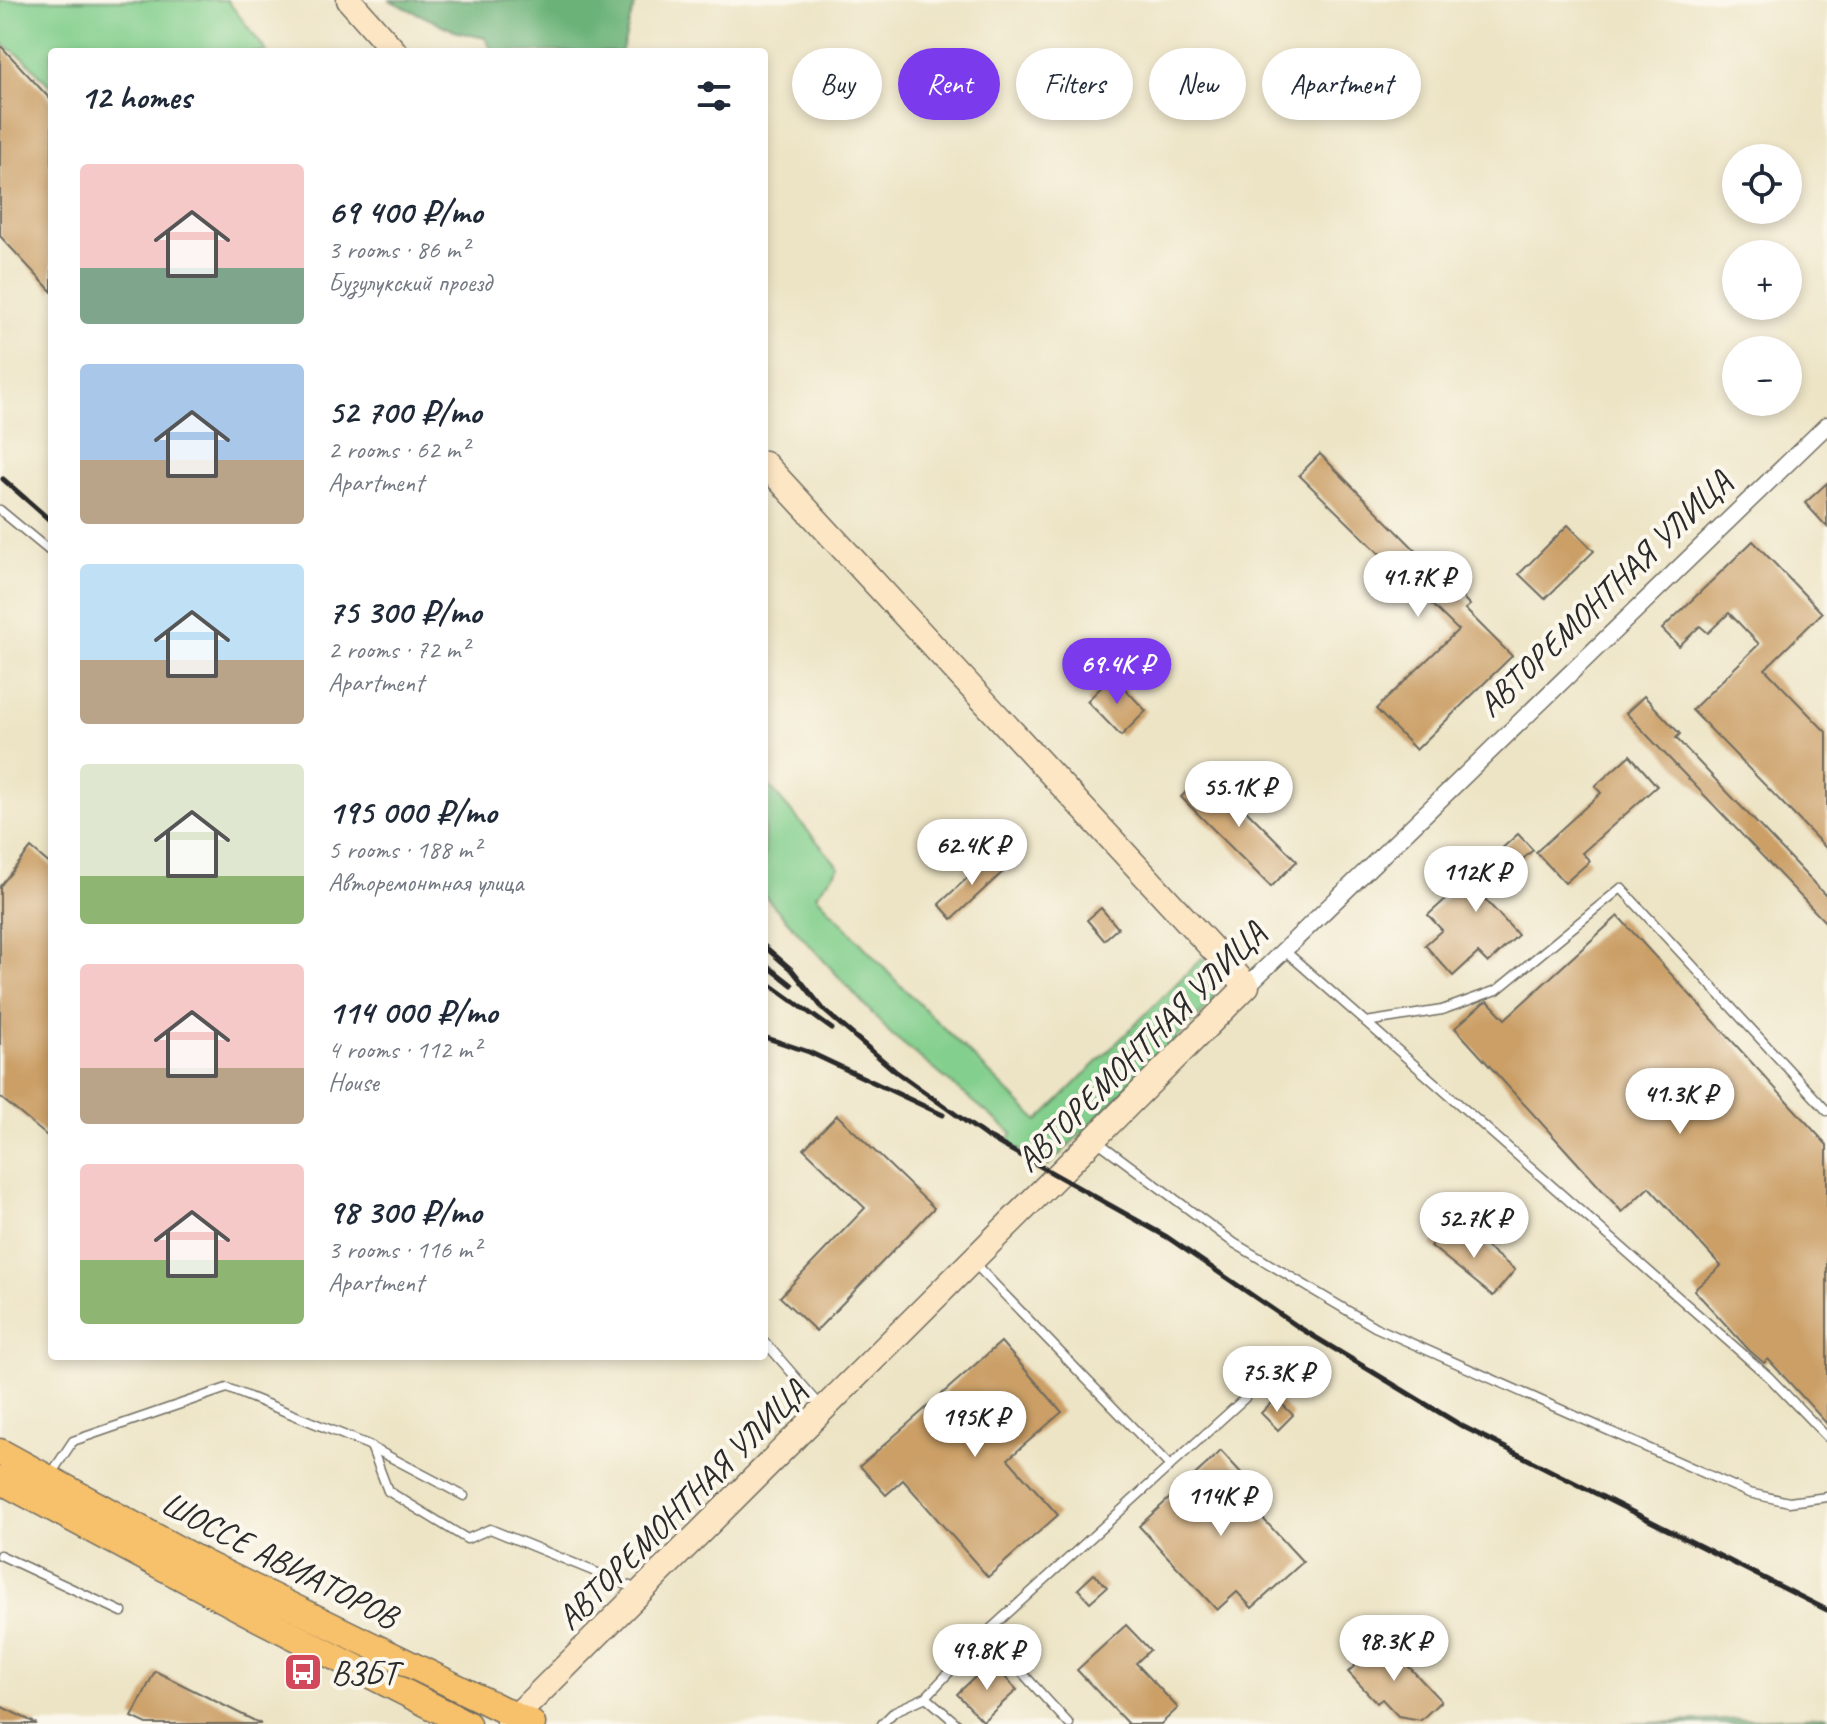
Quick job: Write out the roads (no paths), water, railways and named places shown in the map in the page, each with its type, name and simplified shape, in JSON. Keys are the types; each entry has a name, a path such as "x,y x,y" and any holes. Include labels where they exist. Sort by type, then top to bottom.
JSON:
{"main road":[{"path":"349,0 391,48"},
{"path":"768,467 1247,986"},
{"name":"АВТОРЕМОНТНАЯ УЛИЦА","path":"519,1721 642,1591 1247,986"},
{"name":"ШОССЕ АВИАТОРОВ","path":"2,1464 48,1479 203,1563 519,1721"},
{"name":"ШОССЕ АВИАТОРОВ","path":"2,1464 262,1620 467,1724"}],"street":[{"name":"АВТОРЕМОНТНАЯ УЛИЦА","path":"1247,986 1827,425"}],"lane":[{"path":"0,510 48,550"},
{"path":"1366,1022 1442,1010 1497,990 1621,888 1827,1111"},
{"path":"1284,950 1769,1377 1827,1437"},
{"path":"1095,1139 1234,1243 1375,1327 1749,1493 1789,1502 1827,1497"},
{"path":"972,1261 1170,1466"},
{"path":"768,1346 824,1409"},
{"path":"48,1479 73,1441 227,1388 371,1446 464,1496"},
{"path":"882,1724 895,1711 926,1697 986,1633 1245,1398"},
{"path":"371,1446 388,1491 467,1539 490,1529 642,1591"},
{"path":"0,1555 122,1612"},
{"path":"986,1633 1069,1724"},
{"path":"926,1697 957,1724"}],"railway":[{"path":"3,479 48,518"},
{"path":"768,949 793,971 824,1010 895,1071 986,1136 1167,1237 1300,1328 1462,1426 1827,1610"},
{"path":"768,966 792,985"},
{"path":"768,983 832,1029"},
{"path":"768,1038 809,1052 943,1115"}],"place":[{"name":"ВЗБТ","path":"303,1672"}]}
